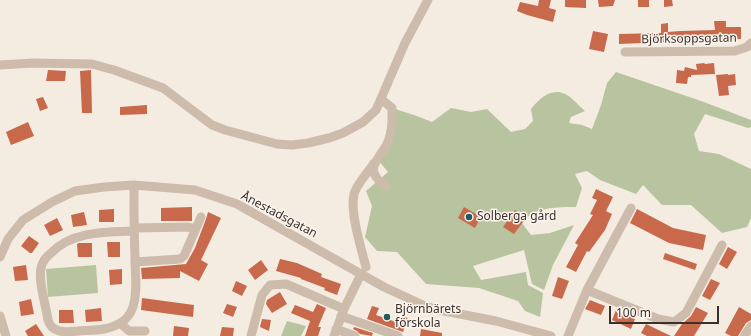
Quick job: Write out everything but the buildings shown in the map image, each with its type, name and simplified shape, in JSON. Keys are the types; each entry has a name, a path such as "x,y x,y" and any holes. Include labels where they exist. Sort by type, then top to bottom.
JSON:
{"street":[{"path":"0,65 92,64 114,70 163,88 212,125 225,130 277,144 308,144 329,138 363,122 376,110 405,43 428,0"},
{"name":"Björksoppsgatan","path":"625,52 735,51 751,44"},
{"path":"355,336 335,333 342,312 363,271 355,219 354,194 361,181 389,141 392,130 392,108 381,99"},
{"path":"374,163 373,173 376,178 386,186"},
{"path":"134,185 134,230 136,290 132,309 128,316 117,325 104,329 66,332 53,329 49,325 40,270 46,258 54,249 66,242 99,233 134,230 188,227 192,228 194,232"},
{"name":"Ånestadsgatan","path":"0,257 8,239 23,220 52,202 75,192 104,187 134,185 195,190 237,204 363,271 396,293 425,306 496,321 525,332 550,336"},
{"path":"568,336 587,290 631,208"},
{"path":"135,262 180,259 184,256 201,217"},
{"path":"587,290 658,319 674,322 686,313 722,245"},
{"path":"251,336 262,295 270,285 286,284 383,333 398,336"},
{"path":"0,316 6,336"},
{"path":"117,325 129,331 145,331"},
{"path":"115,336 117,325"},
{"path":"744,336 751,326"}],"green space":[{"path":"616,72 704,102 751,120 751,127 748,128 705,114 694,134 699,151 719,154 751,169 751,218 747,227 722,233 691,205 662,205 643,185 636,194 600,180 587,171 575,174 582,188 576,207 562,207 539,211 527,218 522,223 531,235 550,233 574,225 553,265 544,290 532,284 524,250 473,266 481,280 526,272 528,285 543,293 540,317 525,311 518,301 479,288 426,284 397,252 377,251 365,237 372,206 366,191 388,172 378,160 382,151 392,108 432,122 451,108 471,112 487,109 511,132 525,129 533,121 531,109 538,101 550,93 560,92 570,97 585,111 571,117 569,123 582,125 592,129 607,83"},
{"path":"96,265 98,293 48,297 46,269"},
{"path":"287,321 306,326 301,336 281,336"}],"place":[{"name":"Solberga gård","path":"469,217"},
{"name":"Björnbärets förskola","path":"387,317"}]}
